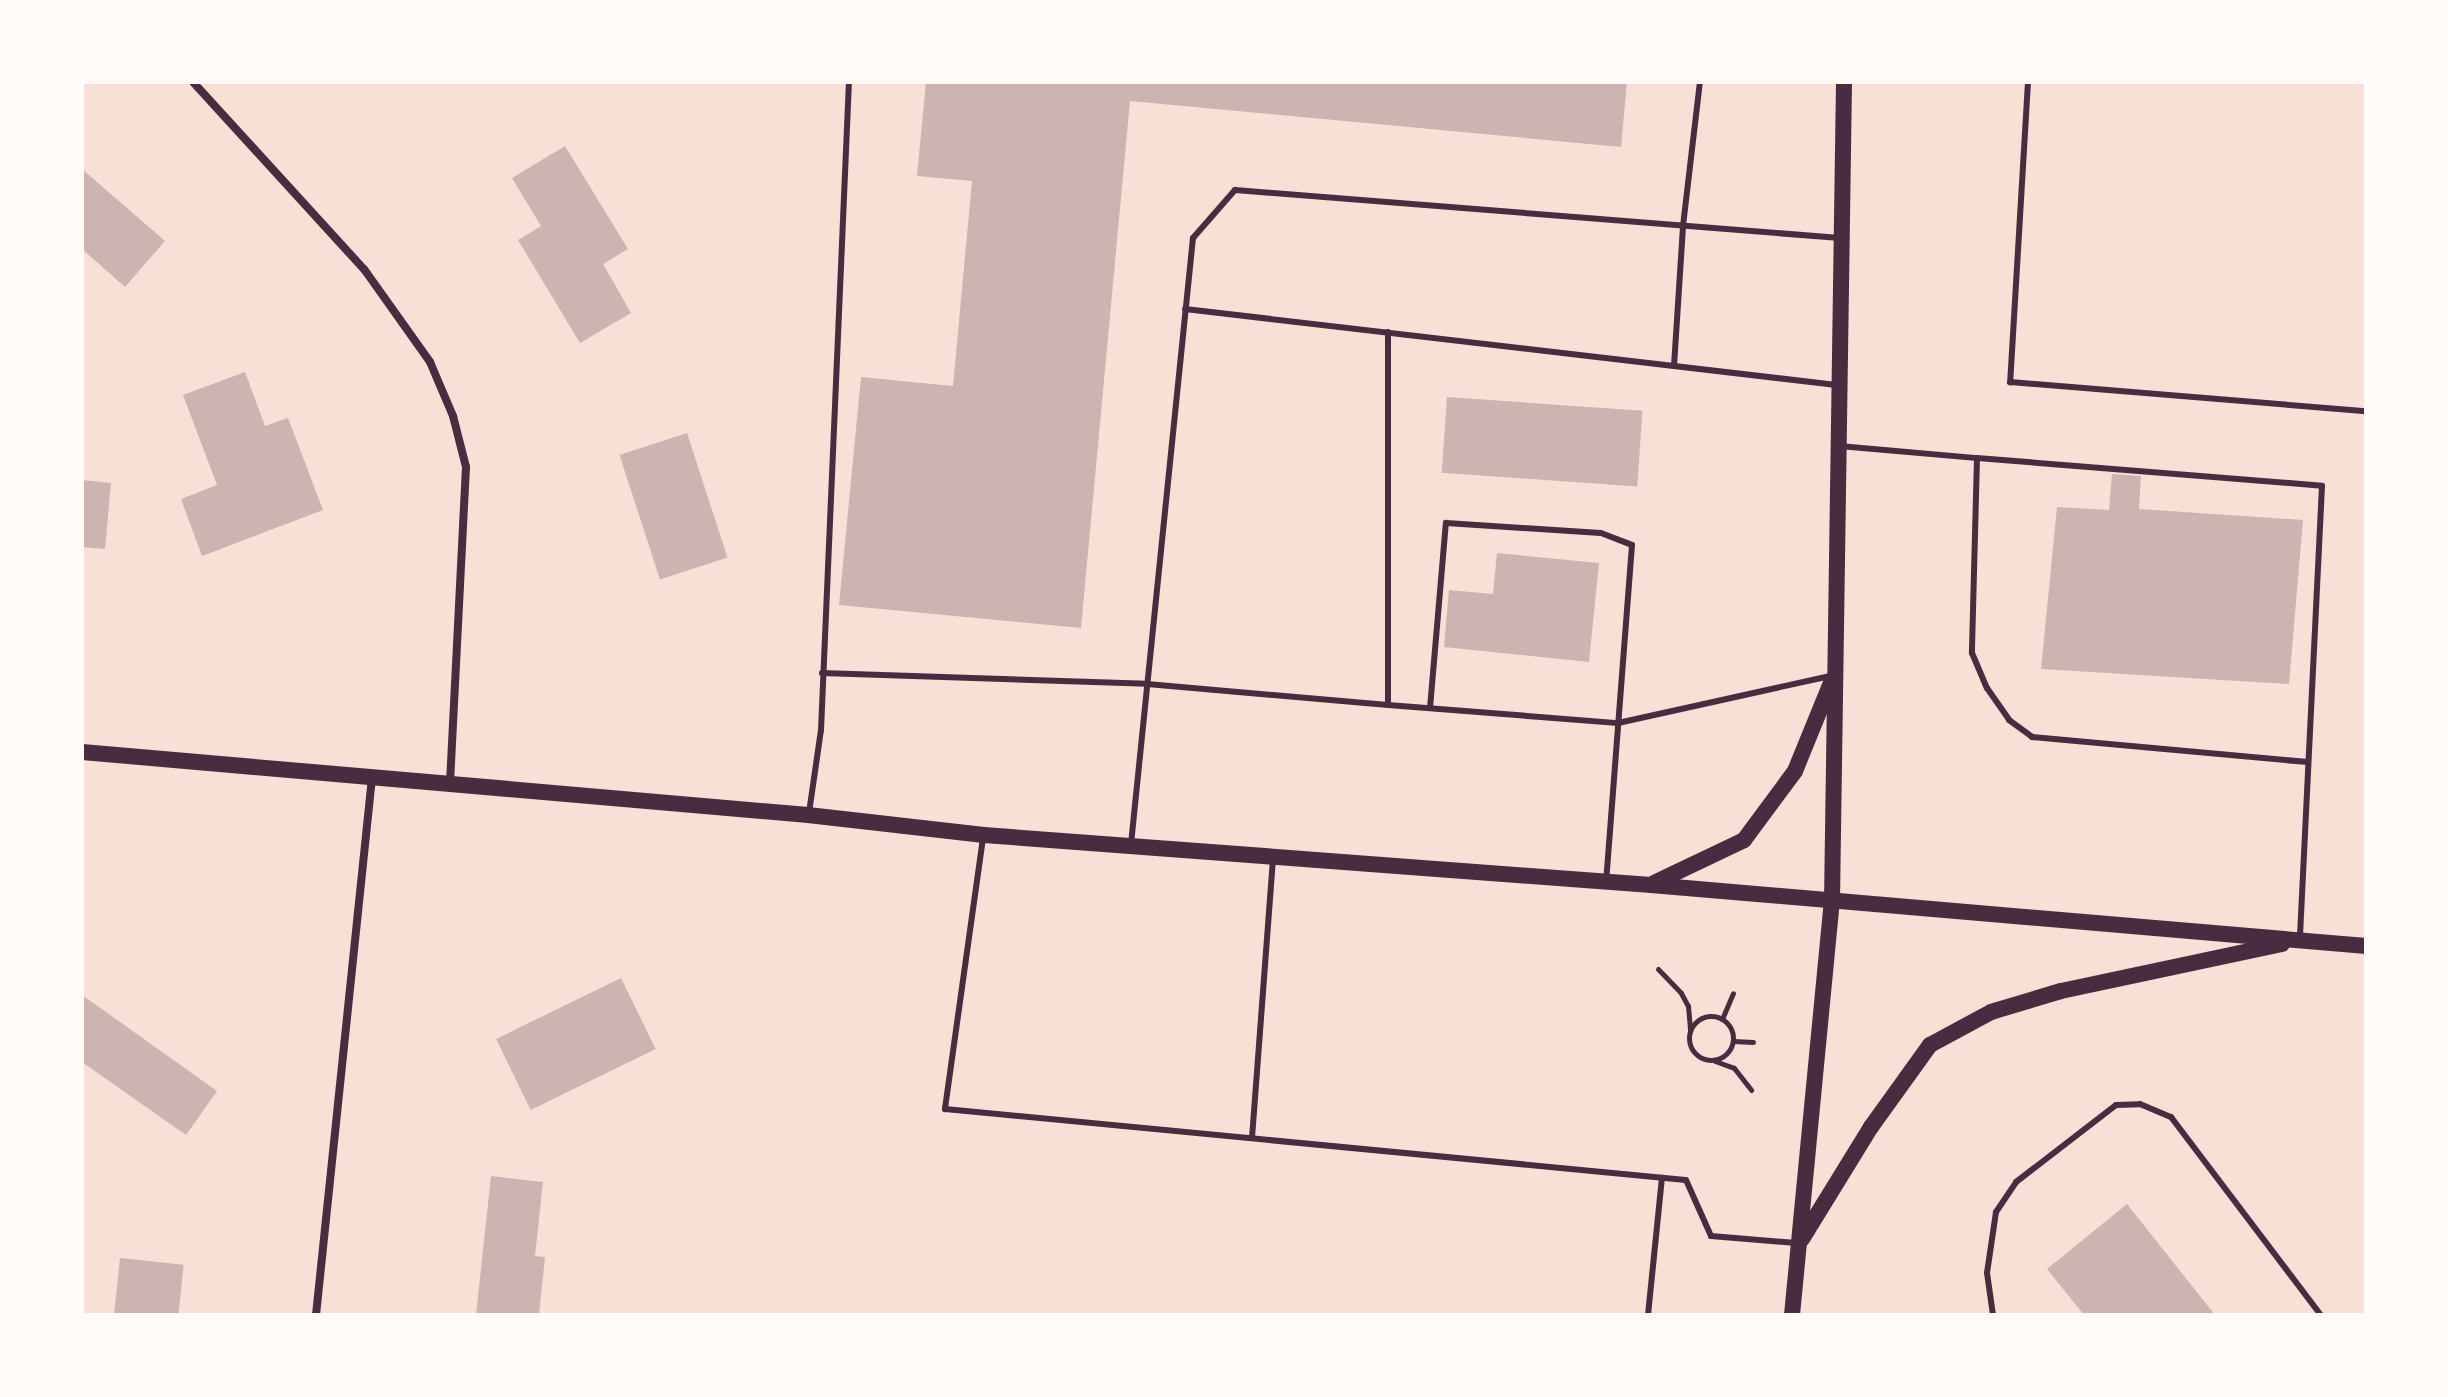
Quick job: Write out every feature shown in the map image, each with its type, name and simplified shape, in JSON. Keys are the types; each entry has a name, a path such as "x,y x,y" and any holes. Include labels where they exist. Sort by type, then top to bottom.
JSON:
{"main road":[{"path":"1792,1315 1832,901 1836,446 1844,82"},
{"path":"1651,885 1744,840 1795,771 1835,675"},
{"path":"82,752 808,815 984,835 1651,885 2366,946"},
{"path":"1799,1243 1871,1127 1930,1045 1991,1012 2061,991 2299,940"}],"street":[{"path":"193,82 364,269 430,362 453,416 466,467 450,783"},
{"path":"316,1315 372,777"}],"lane":[{"path":"808,815 821,730 849,82"},
{"path":"1674,366 1683,226 1700,82"},
{"path":"2028,82 2010,382 2366,411"},
{"path":"1131,845 1193,238 1235,190 1840,238"},
{"path":"1185,309 1837,385"},
{"path":"1388,332 1388,705"},
{"path":"1836,446 2322,486 2299,940"},
{"path":"1977,458 1972,653 1987,688 2009,720 2032,737 2308,762"},
{"path":"1430,708 1446,523 1601,533 1632,545 1606,883"},
{"path":"822,673 1147,684 1618,723 1835,675"},
{"path":"984,835 945,1109 1686,1180 1711,1236 1799,1243"},
{"path":"1252,1138 1274,855"},
{"path":"1993,1315 1987,1273 1996,1212 2016,1182 2116,1105 2140,1104 2171,1117 2321,1315"},
{"path":"1648,1315 1662,1178"}],"path":[{"path":"1658,969 1681,993 1688,1006 1694,1052 1734,1068 1751,1090"},
{"path":"1722,1019 1733,993"},
{"path":"1690,1032 1704,1017 1722,1019 1730,1026 1733,1041 1727,1054 1714,1060"},
{"path":"1733,1041 1753,1042"}],"building":[{"path":"926,82 1627,82 1621,147 1130,101 1081,628 839,605 861,377 953,386 972,181 917,176"},
{"path":"565,146 628,249 603,264 631,313 580,343 518,240 541,226 512,178"},
{"path":"82,169 165,241 125,287 82,249"},
{"path":"245,372 265,426 288,418 323,510 202,556 181,499 217,485 183,395"},
{"path":"1447,397 1643,411 1637,486 1442,473"},
{"path":"687,433 727,558 660,580 619,455"},
{"path":"2112,474 2141,476 2139,509 2303,520 2289,684 2041,669 2057,507 2109,510"},
{"path":"82,480 111,483 105,549 82,547"},
{"path":"1497,553 1599,563 1589,662 1444,647 1449,590 1493,594"},
{"path":"621,978 656,1049 531,1110 496,1039"},
{"path":"82,995 217,1091 186,1135 82,1062"},
{"path":"491,1176 543,1182 535,1256 545,1257 539,1315 476,1315"},
{"path":"2127,1204 2215,1315 2084,1315 2047,1269"},
{"path":"120,1258 184,1265 178,1315 114,1315"}]}
